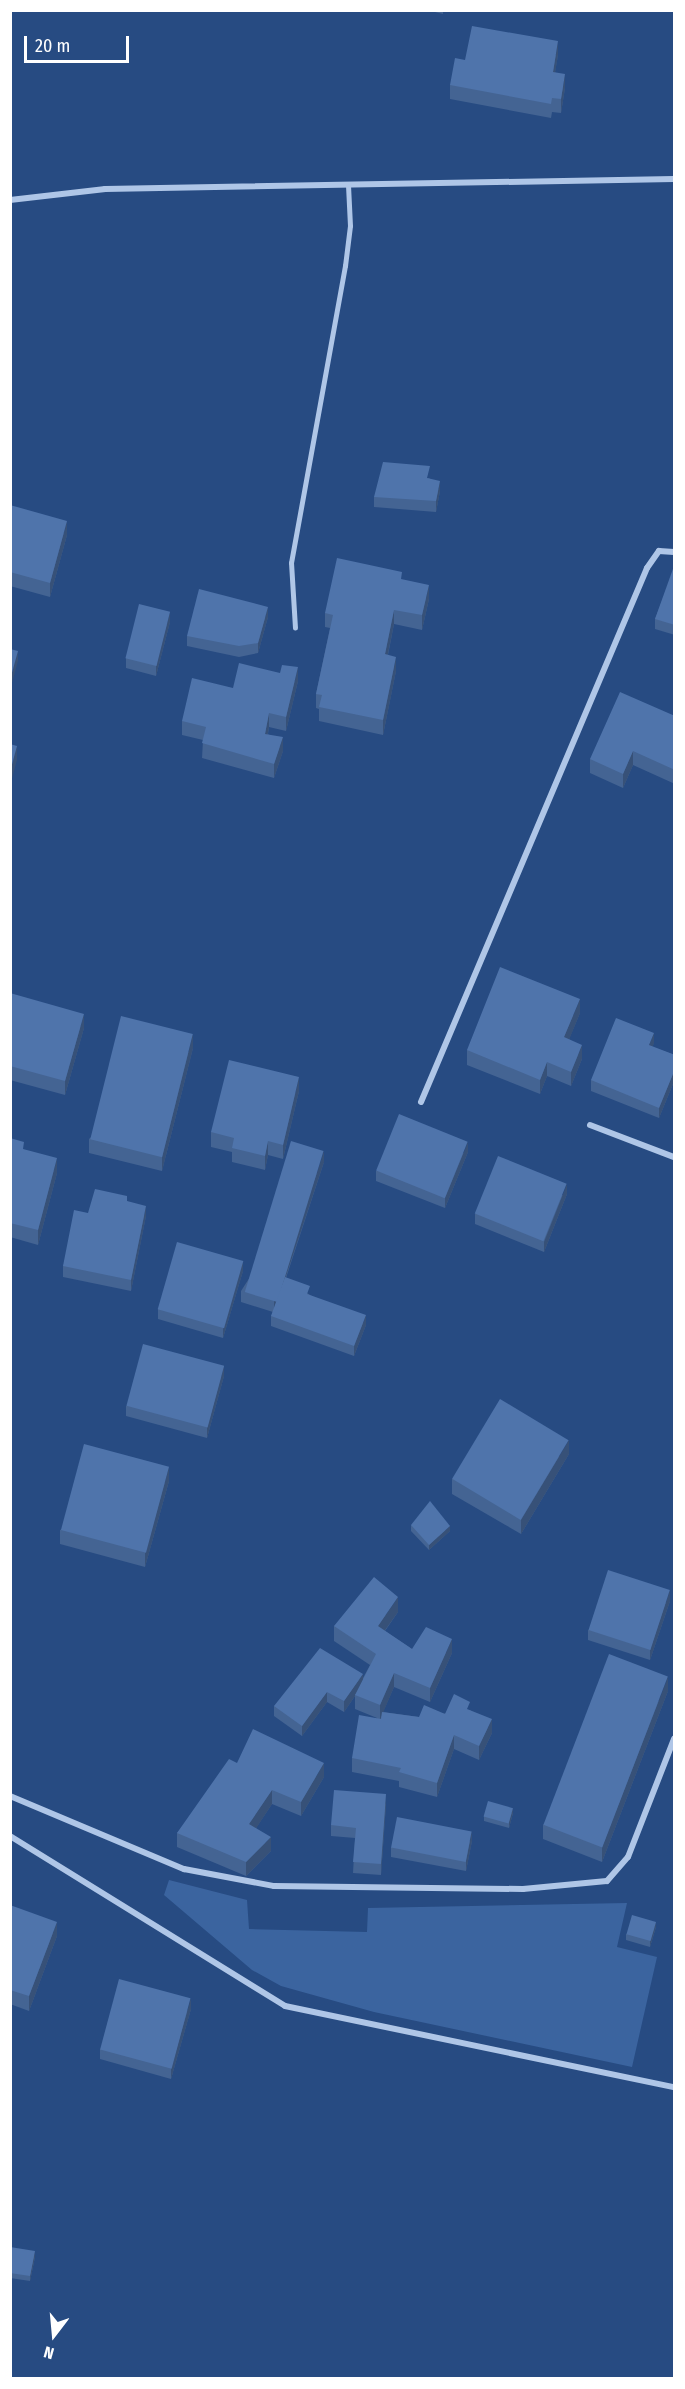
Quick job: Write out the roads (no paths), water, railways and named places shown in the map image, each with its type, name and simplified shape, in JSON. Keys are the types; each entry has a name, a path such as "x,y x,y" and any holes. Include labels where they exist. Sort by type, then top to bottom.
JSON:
{"street":[{"path":"10,200 105,189 675,179"},
{"path":"421,1102 647,568 659,551 675,552"},
{"path":"591,1125 675,1157"},
{"path":"10,1796 184,1869 274,1886 523,1889 607,1881 628,1857 675,1739"},
{"path":"10,1836 285,2006 675,2086"}],"lane":[{"path":"295,628 291,563 345,266 350,226 348,185"}]}
